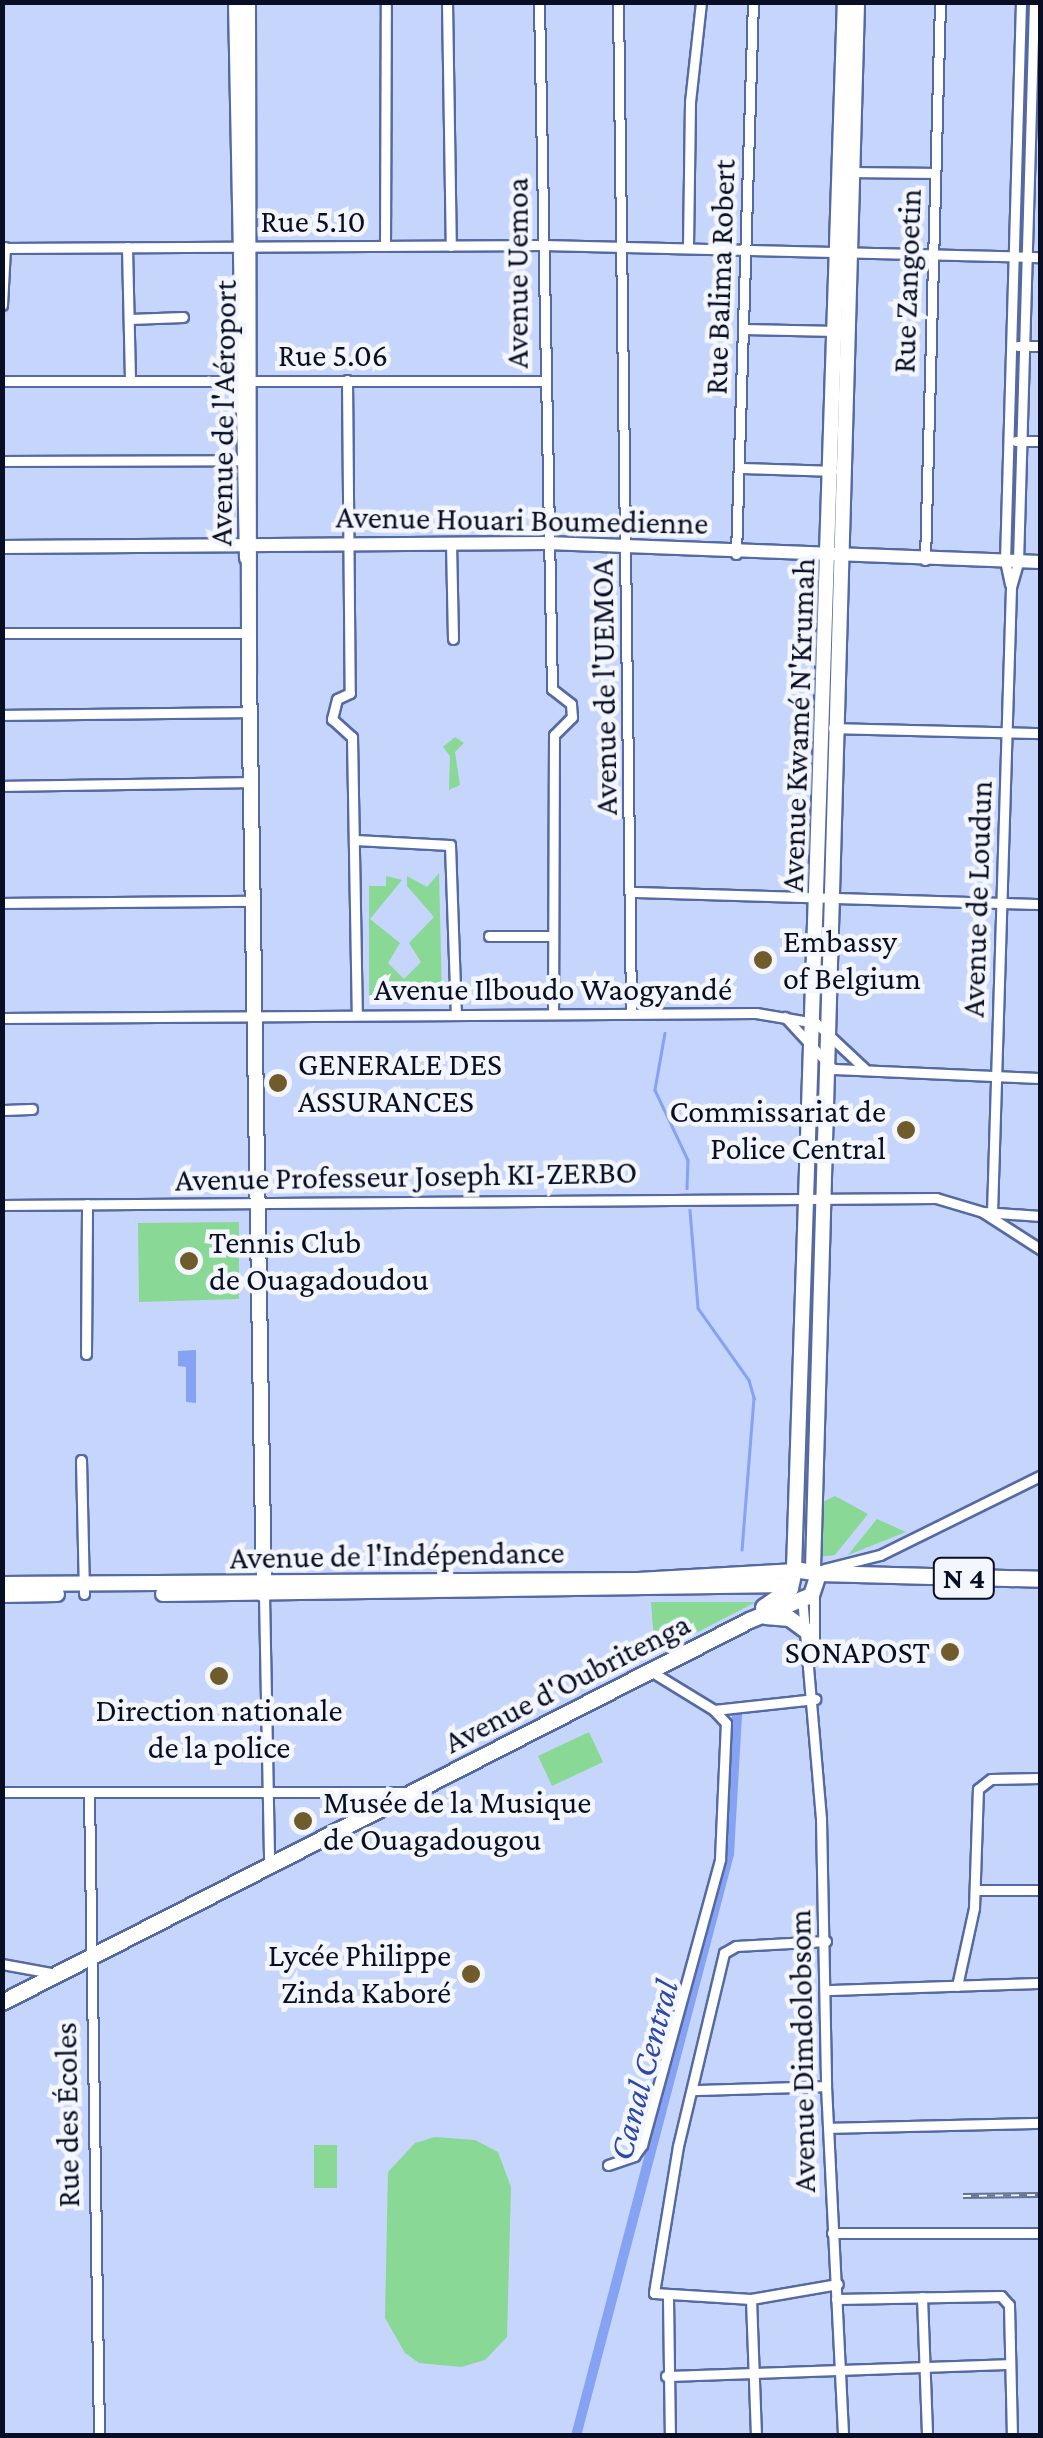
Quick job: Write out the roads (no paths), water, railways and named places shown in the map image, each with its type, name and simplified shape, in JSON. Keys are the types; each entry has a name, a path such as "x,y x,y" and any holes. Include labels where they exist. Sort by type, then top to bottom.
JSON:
{"highway":[{"name":"N 4","path":"804,1582 887,1574 1040,1580"},
{"name":"Avenue d'Oubritenga","path":"2,2002 652,1672 755,1618 804,1582"},
{"path":"755,1618 788,1618 807,1632"}],"main road":[{"name":"Avenue de l'Aéroport","path":"236,2 247,246"},
{"name":"Avenue de l'Aéroport","path":"248,2 248,543 264,1590"},
{"name":"Avenue Kwamé N'Krumah","path":"836,479 847,134 846,2"},
{"name":"Avenue Kwamé N'Krumah","path":"816,1198 830,1036 827,896 837,331 852,172 847,134 857,2"},
{"name":"Avenue Houari Boumedienne","path":"2,546 547,542 835,559 1040,562"},
{"name":"Avenue Kwamé N'Krumah","path":"804,1582 816,1198 816,1023 827,896"},
{"name":"Avenue de l'Indépendance","path":"2,1595 84,1590 520,1588 764,1577 804,1582"},
{"name":"Avenue de l'Indépendance","path":"2,1584 84,1590"}],"street":[{"path":"385,246 386,2"},
{"path":"447,2 451,246"},
{"name":"Avenue Uemoa","path":"540,2 543,381 552,689 572,704 572,717 554,735 553,936"},
{"name":"Avenue de l'UEMOA","path":"618,2 631,1012"},
{"path":"688,246 690,102 700,2"},
{"name":"Rue Balima Robert","path":"736,554 754,2"},
{"name":"Rue Zangoetin","path":"925,560 940,2"},
{"name":"Avenue de Loudun","path":"988,1213 1008,733 1008,440 1021,2"},
{"name":"Avenue de Loudun","path":"1011,561 1021,441 1026,257 1035,165 1037,3"},
{"path":"1017,164 1035,165"},
{"path":"852,172 935,174"},
{"name":"Rue 5.10","path":"4,248 542,244 1040,257"},
{"path":"126,246 130,380"},
{"path":"2,306 4,248"},
{"path":"130,319 184,317"},
{"path":"744,329 837,331"},
{"path":"1012,346 1040,346"},
{"name":"Rue 5.06","path":"2,380 543,381"},
{"path":"347,380 350,693 337,699 332,718 352,737 356,1015"},
{"path":"1008,440 1040,441"},
{"path":"2,461 248,460"},
{"path":"739,468 836,479"},
{"path":"451,542 454,639"},
{"path":"2,633 250,633"},
{"path":"2,715 250,712"},
{"path":"831,728 1040,734"},
{"path":"2,786 252,782"},
{"path":"355,840 450,845 456,1014"},
{"path":"632,892 1040,904"},
{"path":"2,903 252,901"},
{"path":"488,936 553,936 553,1013"},
{"name":"Avenue Ilboudo Waogyandé","path":"2,1018 631,1012 785,1017 816,1023"},
{"path":"785,1017 828,1068 1040,1078"},
{"path":"816,1023 864,1068"},
{"path":"2,1110 32,1110"},
{"name":"Avenue Professeur Joseph KI-ZERBO","path":"2,1205 936,1198 988,1213"},
{"path":"86,1354 87,1204"},
{"path":"988,1213 1040,1216"},
{"path":"988,1213 1040,1249"},
{"path":"80,1460 84,1590"},
{"path":"804,1582 880,1555 1040,1476"},
{"name":"Avenue Dimdolobsom","path":"804,1582 813,1664"},
{"name":"Avenue Dimdolobsom","path":"804,1582 813,1664 826,1940 826,2086 843,2436"},
{"path":"264,1590 270,1868"},
{"path":"608,2165 634,2156 642,2145 720,1859 726,1723 714,1710 652,1672"},
{"path":"714,1710 815,1700"},
{"path":"957,1986 976,1890 978,1789 991,1779 1040,1778"},
{"path":"2,1792 417,1792"},
{"name":"Rue des Écoles","path":"89,1792 99,2436"},
{"path":"976,1890 1040,1890"},
{"path":"826,1940 730,1947 722,1959 654,2292 668,2298 752,2298 838,2284"},
{"path":"2,1964 57,1974"},
{"path":"828,1990 1040,1984"},
{"path":"694,2090 826,2086"},
{"path":"828,2128 1040,2123"},
{"path":"832,2234 1038,2233"},
{"path":"836,2300 995,2294 1009,2305 1012,2436"},
{"path":"922,2297 927,2436"},
{"path":"668,2298 666,2376 670,2436"},
{"path":"752,2298 751,2373 756,2436"},
{"path":"666,2376 1009,2364"}],"water":[{"path":"196,1350 196,1403 186,1402 186,1367 178,1366 178,1351"}],"waterway":[{"path":"665,1033 655,1090 688,1160 687,1188"},
{"name":"Canal Central","path":"690,1210 698,1308 749,1380 754,1398 742,1550"},
{"path":"401,1788 631,1671"},
{"name":"Canal Central","path":"576,2436 729,1854 737,1714"},
{"path":"284,1848 385,1796"}],"railway":[{"path":"963,2196 1040,2195"}],"place":[{"name":"Embassy of Belgium","path":"763,960"},
{"name":"GENERALE DES ASSURANCES","path":"278,1083"},
{"name":"Commissariat de Police Central","path":"906,1130"},
{"name":"Tennis Club de Ouagadoudou","path":"189,1261"},
{"name":"SONAPOST","path":"950,1652"},
{"name":"Direction nationale de la police","path":"219,1676"},
{"name":"Musée de la Musique de Ouagadougou","path":"303,1821"},
{"name":"Lycée Philippe Zinda Kaboré","path":"471,1974"}]}
